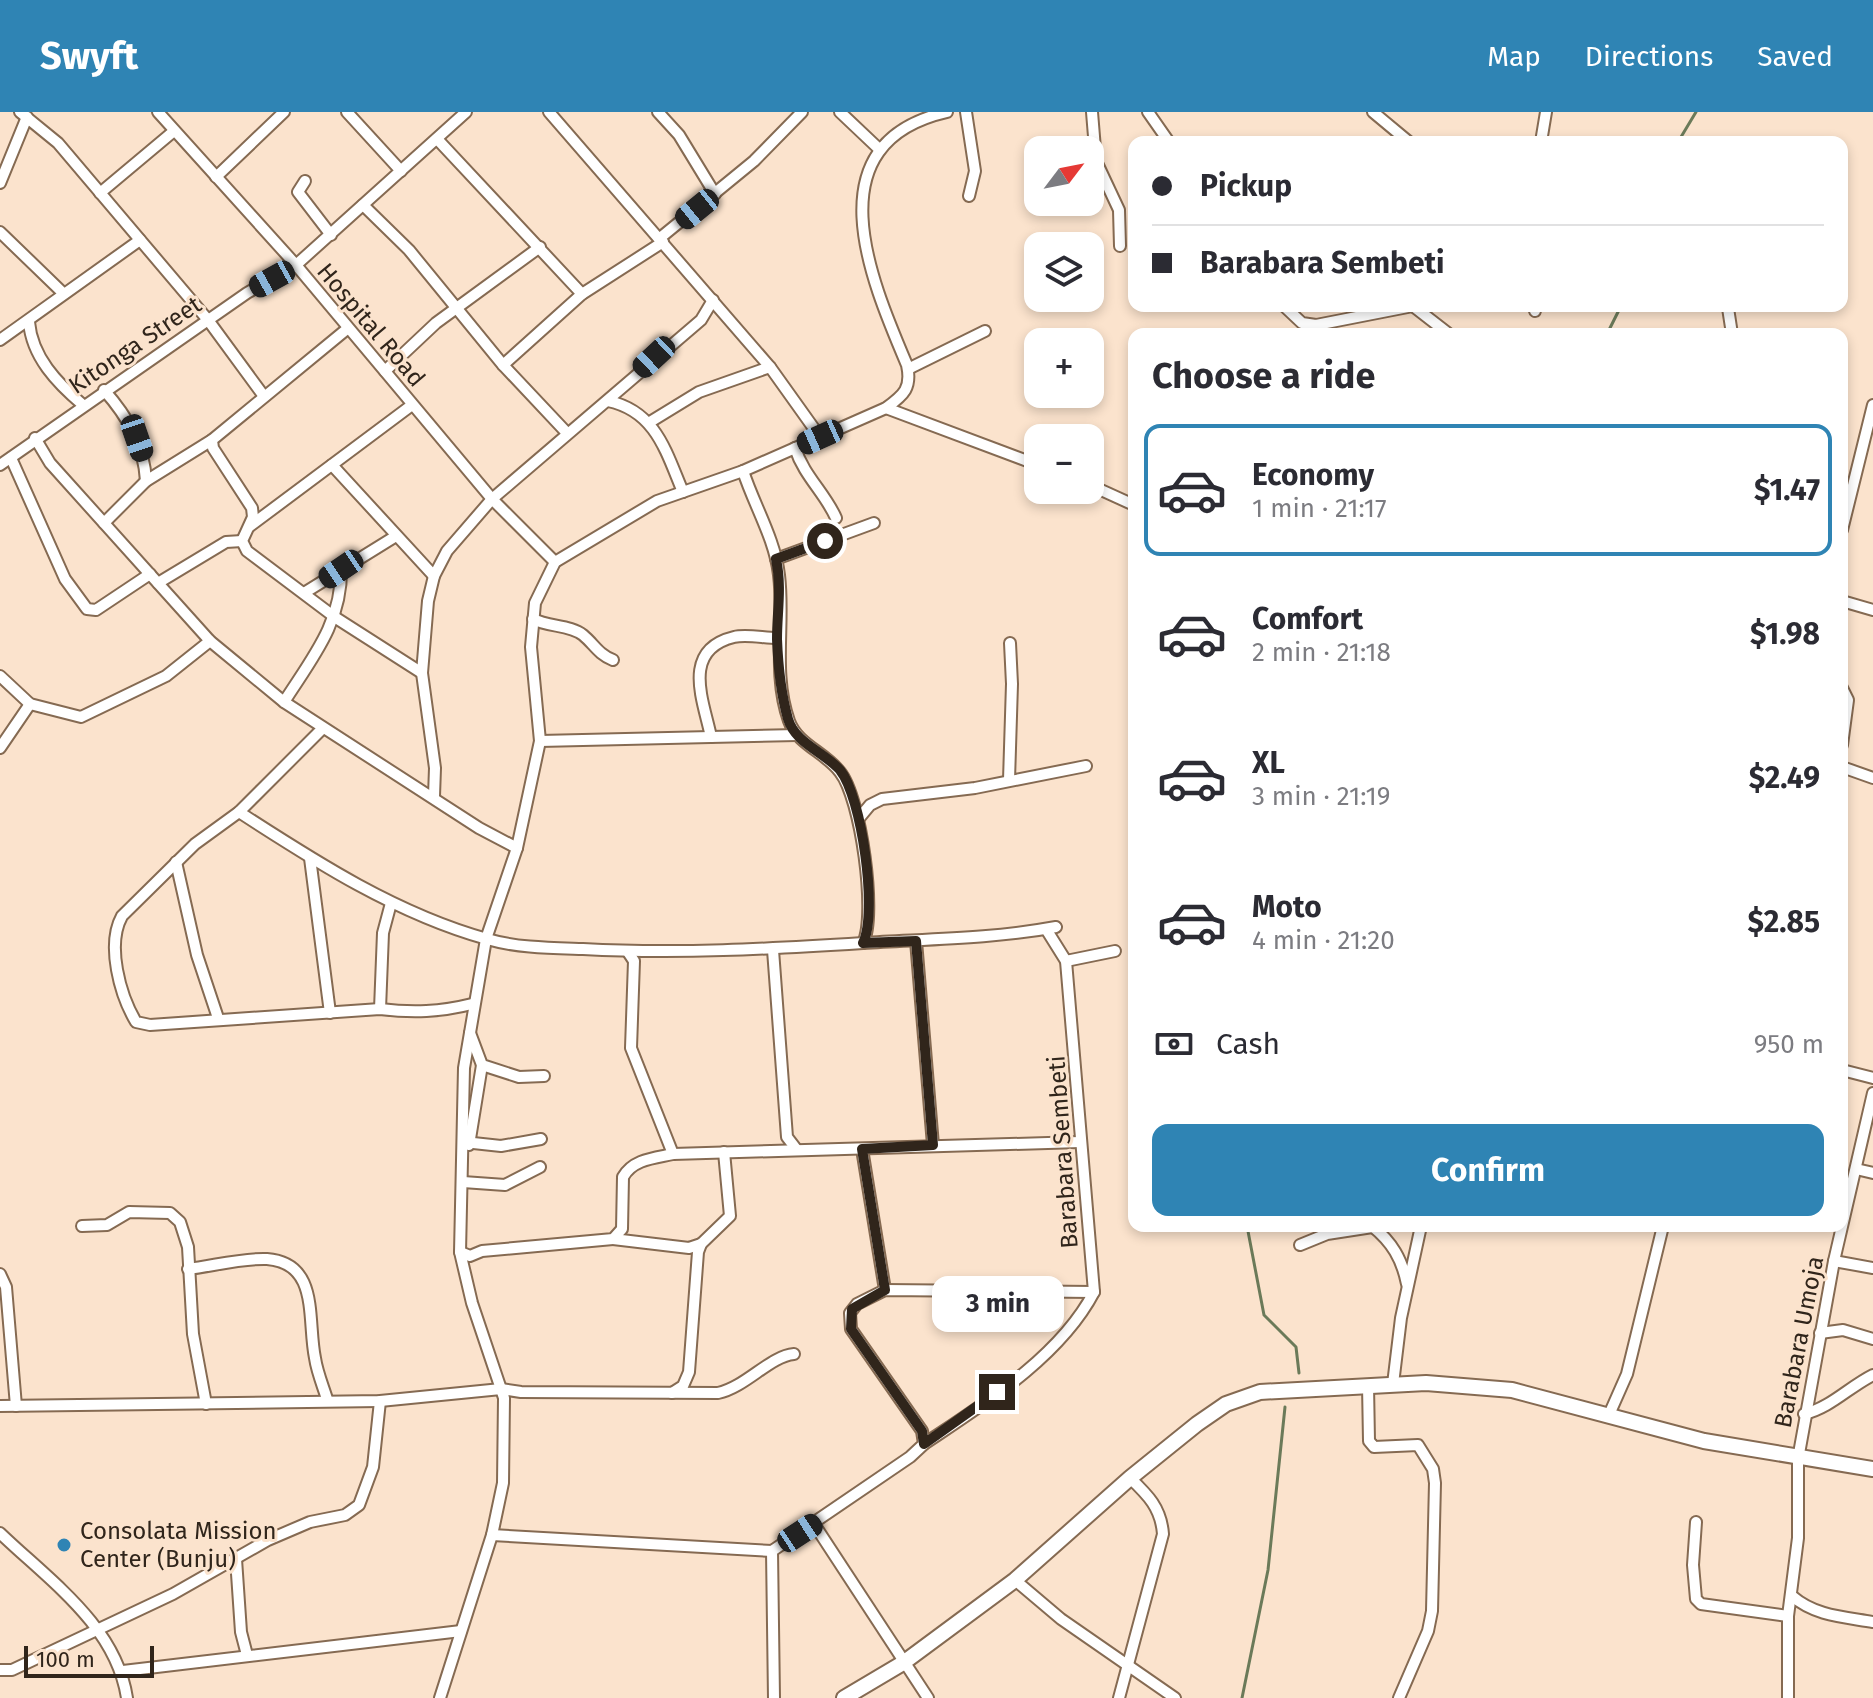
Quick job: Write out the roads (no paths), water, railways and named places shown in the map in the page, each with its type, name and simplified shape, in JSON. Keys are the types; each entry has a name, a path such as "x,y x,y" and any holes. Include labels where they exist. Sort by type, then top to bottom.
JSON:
{"street":[{"name":"Hospital Road","path":"158,112 296,265 492,499 555,562"},
{"path":"216,177 284,112"},
{"path":"347,112 401,171"},
{"name":"Kitonga Street","path":"0,465 247,293 296,265 466,112"},
{"path":"549,112 770,367 820,437"},
{"path":"658,112 679,135 715,194"},
{"path":"503,365 582,294 662,240 802,112"},
{"path":"840,112 878,148"},
{"path":"440,1698 492,1535 503,1483 504,1398 472,1303 460,1252 472,1004 486,939 517,848 540,741 531,647 535,603 555,562 657,501 743,471 886,408 904,395 910,381 908,369 869,272 864,245 863,194 878,148 900,129 925,117 947,112"},
{"path":"966,112 975,171 969,196"},
{"path":"1092,112 1096,161 1119,210 1120,246"},
{"path":"1148,112 1165,136"},
{"path":"1373,112 1402,136"},
{"path":"1542,136 1546,112"},
{"path":"0,183 24,114 58,143 208,320 263,395"},
{"path":"100,193 174,131"},
{"path":"438,140 582,294"},
{"path":"305,181 298,192 331,235"},
{"path":"363,205 409,250 503,365 567,433"},
{"path":"0,232 63,293"},
{"path":"1,338 29,322 63,293 140,240"},
{"path":"385,371 436,323 540,247"},
{"path":"434,796 435,768 422,673 428,601 434,576 447,551 492,499 608,401 654,357 701,320 713,300"},
{"path":"1290,312 1302,323 1316,325 1382,312"},
{"path":"1421,312 1441,328"},
{"path":"29,322 34,347 46,367 83,405"},
{"path":"104,523 146,481 212,440 347,329"},
{"path":"908,369 985,331"},
{"path":"650,422 699,392 770,367"},
{"path":"104,390 137,438 145,459 146,481"},
{"path":"608,401 638,412 650,422 662,441 683,492"},
{"path":"249,527 412,405"},
{"path":"1848,506 1873,405"},
{"path":"886,408 1024,460"},
{"path":"35,438 50,463 210,641 284,702 434,796 479,828 517,848"},
{"path":"212,440 219,459 252,508 253,517 242,541"},
{"path":"795,448 811,483 828,501 836,518"},
{"path":"11,458 65,579 87,609 96,610 150,574"},
{"path":"332,465 434,576"},
{"path":"743,471 776,559 780,596 777,638 789,722 797,735 840,771 860,817 869,923 863,943"},
{"path":"1104,491 1128,502"},
{"path":"776,559 874,523"},
{"path":"304,593 396,536"},
{"path":"158,583 226,542 242,541"},
{"path":"242,541 247,551 336,618 422,673"},
{"path":"284,702 336,618 342,593 341,569"},
{"path":"1848,603 1873,610"},
{"path":"533,619 548,627 578,632 596,650 613,660"},
{"path":"711,737 698,686 700,664 708,652 733,637 777,638"},
{"path":"0,676 30,704 71,717 88,715 166,676 210,641"},
{"path":"1009,780 1010,643"},
{"path":"0,748 30,704"},
{"path":"323,728 239,812 211,830 136,900 116,927 123,994 136,1022 150,1025 380,1009 412,1013 446,1011 472,1004"},
{"path":"540,741 797,735"},
{"path":"860,817 870,805 882,799 975,788 1086,766"},
{"path":"1848,769 1873,778"},
{"name":"Barabara Sembeti","path":"239,812 310,858 391,903 486,939 515,946 628,952 773,950 863,943 982,940 1051,928 1066,961 1080,1094 1080,1142 1094,1292"},
{"path":"310,858 330,1013"},
{"path":"176,862 197,955 218,1018"},
{"path":"380,1009 383,933 391,903"},
{"path":"916,941 933,1145"},
{"path":"773,950 787,1137 797,1150"},
{"path":"1066,961 1115,951"},
{"path":"628,952 634,961 631,1048 673,1154"},
{"path":"466,1143 482,1065 469,1032"},
{"path":"482,1065 519,1077 544,1076"},
{"path":"1848,1072 1873,1078"},
{"name":"Barabara Umoja","path":"1848,1202 1873,1093"},
{"path":"466,1143 501,1146 541,1139"},
{"path":"613,1239 622,1229 623,1177 627,1170 646,1160 673,1154 1080,1142"},
{"path":"862,1149 885,1290"},
{"path":"460,1252 470,1256 482,1251 613,1239 689,1248 701,1244 730,1216 724,1152"},
{"path":"463,1182 505,1185 540,1167"},
{"path":"1856,1169 1873,1173"},
{"path":"82,1226 107,1225 129,1212 170,1213 183,1229 188,1247 193,1334 206,1404"},
{"path":"1300,1245 1341,1232"},
{"path":"1380,1232 1400,1257 1408,1291"},
{"path":"1393,1384 1420,1232"},
{"path":"1608,1417 1627,1374 1662,1232"},
{"name":"Barabara Umoja","path":"1788,1698 1788,1616 1798,1538 1798,1459 1804,1414 1841,1232"},
{"path":"671,1394 683,1386 689,1372 701,1244"},
{"path":"188,1269 266,1259 288,1263 298,1270 308,1286 315,1358 327,1399"},
{"path":"1834,1261 1873,1268"},
{"path":"0,1274 6,1287 16,1406"},
{"path":"492,1535 772,1551 974,1411 1041,1356 1081,1315 1094,1292 885,1290 852,1309 851,1329 922,1431 924,1444"},
{"path":"1820,1333 1831,1329 1843,1330 1873,1339"},
{"path":"0,1406 206,1404 327,1399 380,1401 501,1389 671,1394 727,1391 784,1356 794,1354"},
{"path":"1804,1414 1841,1398 1850,1387 1873,1375"},
{"path":"844,1698 903,1663 1015,1580 1130,1478 1197,1424 1242,1397 1280,1388 1449,1384 1512,1390 1704,1441 1873,1469"},
{"path":"1368,1385 1369,1441 1374,1447 1418,1445 1433,1469 1435,1483 1432,1611 1428,1631 1399,1698"},
{"path":"0,1670 12,1670 173,1594 296,1528 345,1515 359,1505 373,1467 380,1401"},
{"path":"1119,1698 1163,1534 1162,1517 1152,1499 1130,1478"},
{"path":"1696,1522 1693,1565 1696,1599 1701,1604 1788,1616"},
{"path":"814,1524 928,1698"},
{"path":"0,1533 99,1628 123,1671 127,1698"},
{"path":"772,1551 774,1698"},
{"path":"236,1559 241,1632 247,1655"},
{"path":"1015,1580 1061,1619 1175,1698"},
{"path":"1792,1596 1804,1607 1828,1615 1873,1622"},
{"path":"123,1671 461,1631"}],"waterway":[{"path":"1682,136 1696,112"},
{"path":"1610,328 1618,312"},
{"path":"1248,1232 1264,1315 1296,1347 1299,1373"},
{"path":"1242,1698 1268,1570 1285,1407"}],"place":[{"name":"Consolata Mission Center (Bunju)","path":"64,1545"}]}
